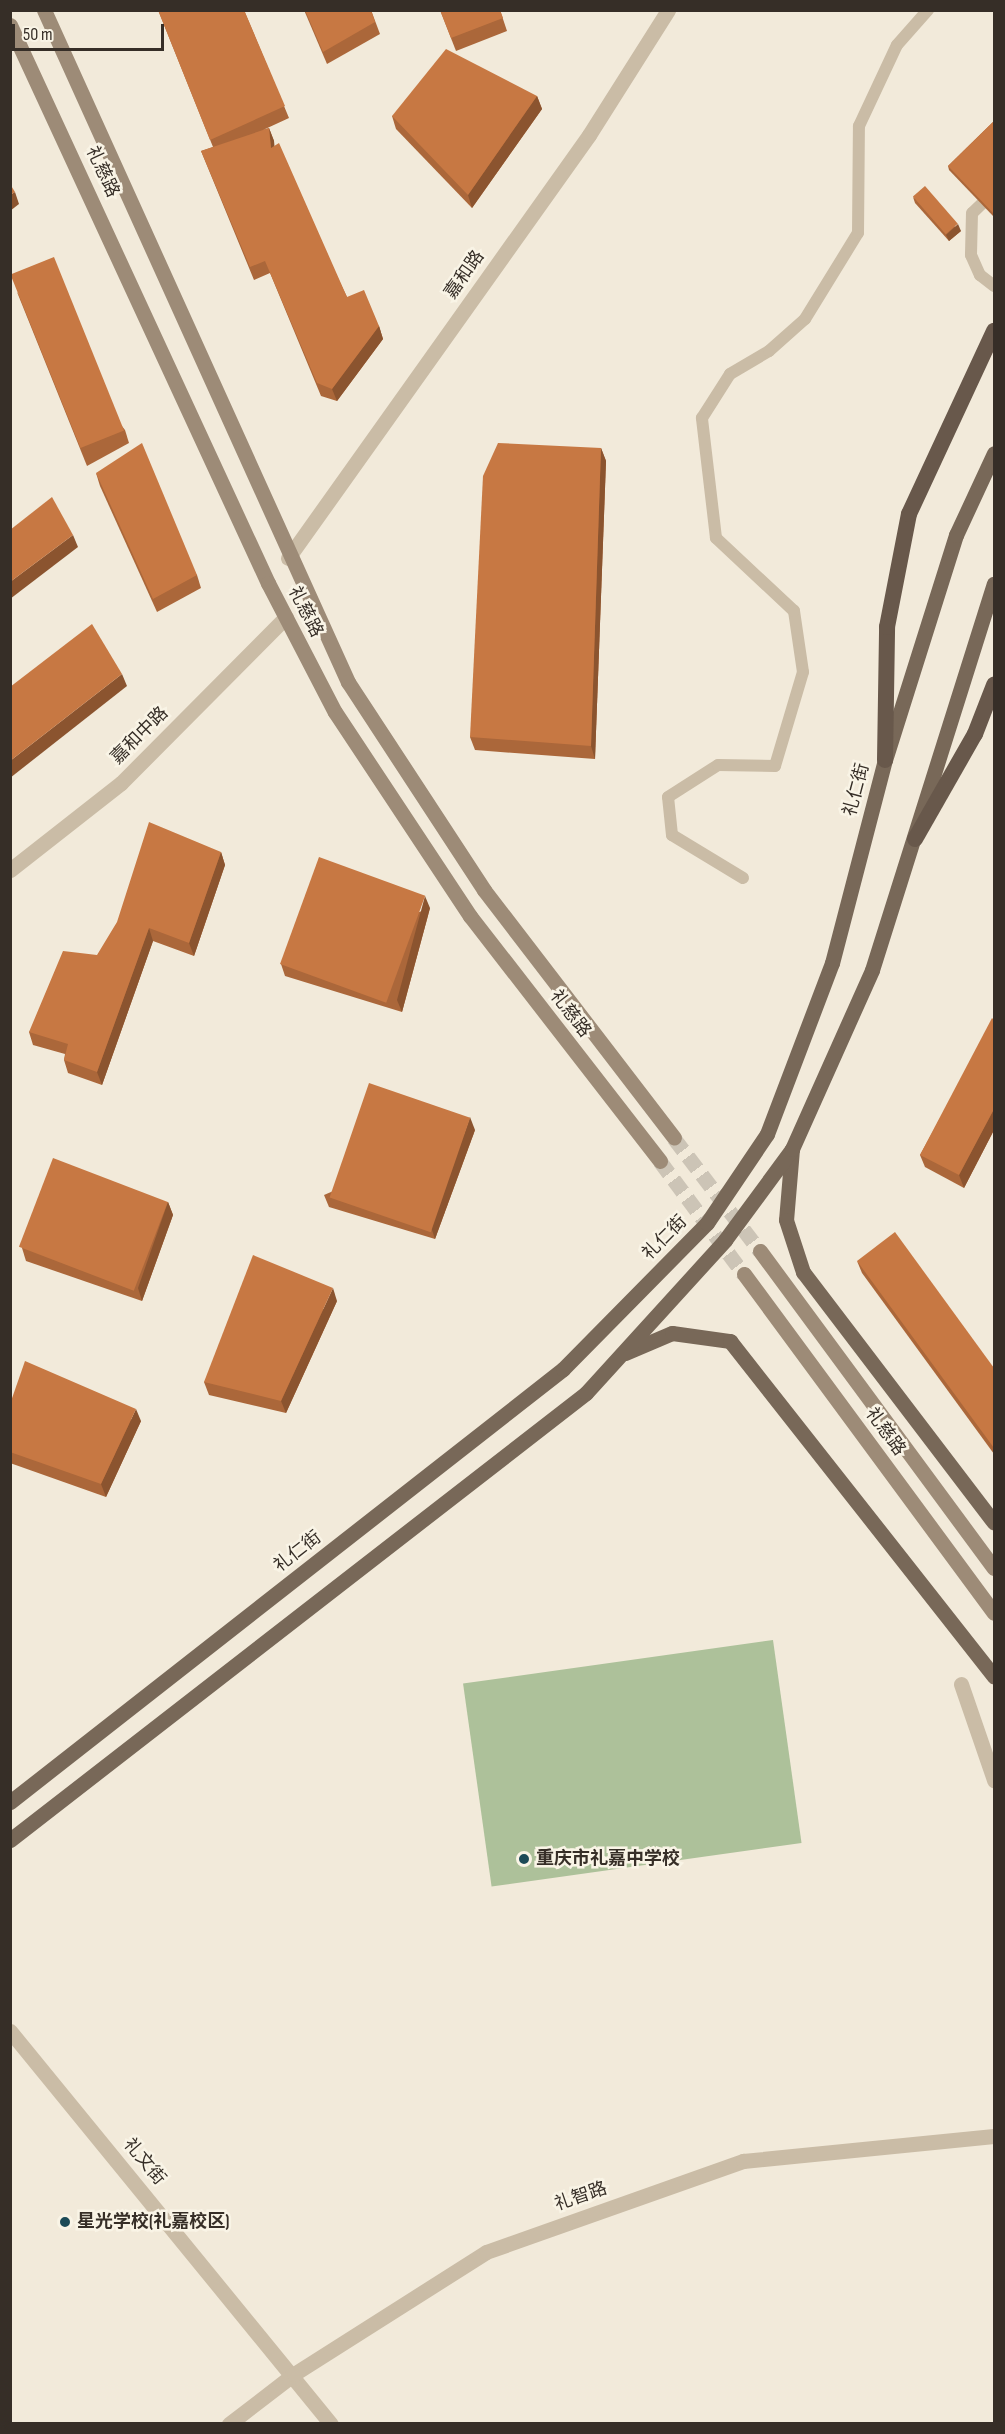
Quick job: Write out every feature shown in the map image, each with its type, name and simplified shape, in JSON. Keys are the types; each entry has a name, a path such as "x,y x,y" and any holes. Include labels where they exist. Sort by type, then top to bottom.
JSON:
{"highway":[{"path":"885,760 886,627 909,514 994,331"},
{"path":"915,839 975,734 994,685"}],"main road":[{"name":"礼慈路","path":"44,10 288,558 348,682 484,890 675,1138"},
{"name":"礼慈路","path":"10,25 286,617 335,712 470,916 660,1161"},
{"name":"礼仁街","path":"10,1802 563,1369 707,1223 767,1134 832,963 885,760 956,535 994,453"},
{"path":"10,1840 586,1393 725,1240 792,1149 872,970 994,584"},
{"path":"792,1149 786,1220 803,1272 994,1522"},
{"name":"礼慈路","path":"760,1251 994,1568"},
{"name":"礼慈路","path":"744,1274 994,1613"},
{"path":"620,1355 672,1333 730,1341 994,1676"}],"street":[{"name":"嘉和路","path":"288,558 589,135 668,10"},
{"name":"嘉和中路","path":"10,870 121,783 286,617"},
{"path":"961,1684 994,1780"},
{"name":"礼文街","path":"10,2031 294,2374 332,2424"},
{"name":"礼智路","path":"229,2424 294,2374 486,2252 743,2161 994,2136"}],"lane":[{"path":"743,878 672,835 668,796 718,765 775,766 803,672 794,610 716,538 702,418 730,374 769,351 805,319 858,233 859,126 897,45 928,10"},
{"path":"994,192 972,213 971,255 980,275 994,286"}],"green space":[{"path":"773,1640 802,1843 492,1887 463,1684"}],"building":[{"path":"158,10 244,10 285,106 210,140"},
{"path":"305,10 371,10 375,22 323,52"},
{"path":"440,10 500,10 503,18 451,38"},
{"path":"446,49 537,96 468,195 392,116"},
{"path":"994,121 994,212 993,213 948,166"},
{"path":"269,128 271,148 279,143 347,297 364,290 379,326 332,389 317,383 265,261 250,267 201,151"},
{"path":"10,184 15,192 10,195"},
{"path":"925,186 958,224 946,234 913,196"},
{"path":"54,257 124,430 80,448 10,275"},
{"path":"142,443 197,575 153,599 96,473"},
{"path":"498,443 601,448 591,746 470,737 483,476"},
{"path":"52,497 73,535 10,582 10,530"},
{"path":"92,624 122,674 10,761 10,687"},
{"path":"149,822 221,852 189,943 149,928 97,1072 64,1060 68,1044 29,1032 63,951 97,955 117,922"},
{"path":"319,857 425,896 386,1003 280,964"},
{"path":"992,1018 994,1020 994,1109 959,1175 920,1155"},
{"path":"369,1083 470,1118 431,1232 330,1197"},
{"path":"53,1158 168,1202 134,1291 19,1247"},
{"path":"895,1232 994,1368 994,1448 857,1261"},
{"path":"253,1255 333,1288 281,1401 204,1382"},
{"path":"25,1361 136,1409 101,1484 10,1452 10,1404"}],"tunnel":[{"path":"674,1138 760,1251"},
{"path":"660,1161 744,1274"}],"place":[{"name":"重庆市礼嘉中学校","path":"524,1859"},
{"name":"星光学校(礼嘉校区)","path":"65,2222"}]}
